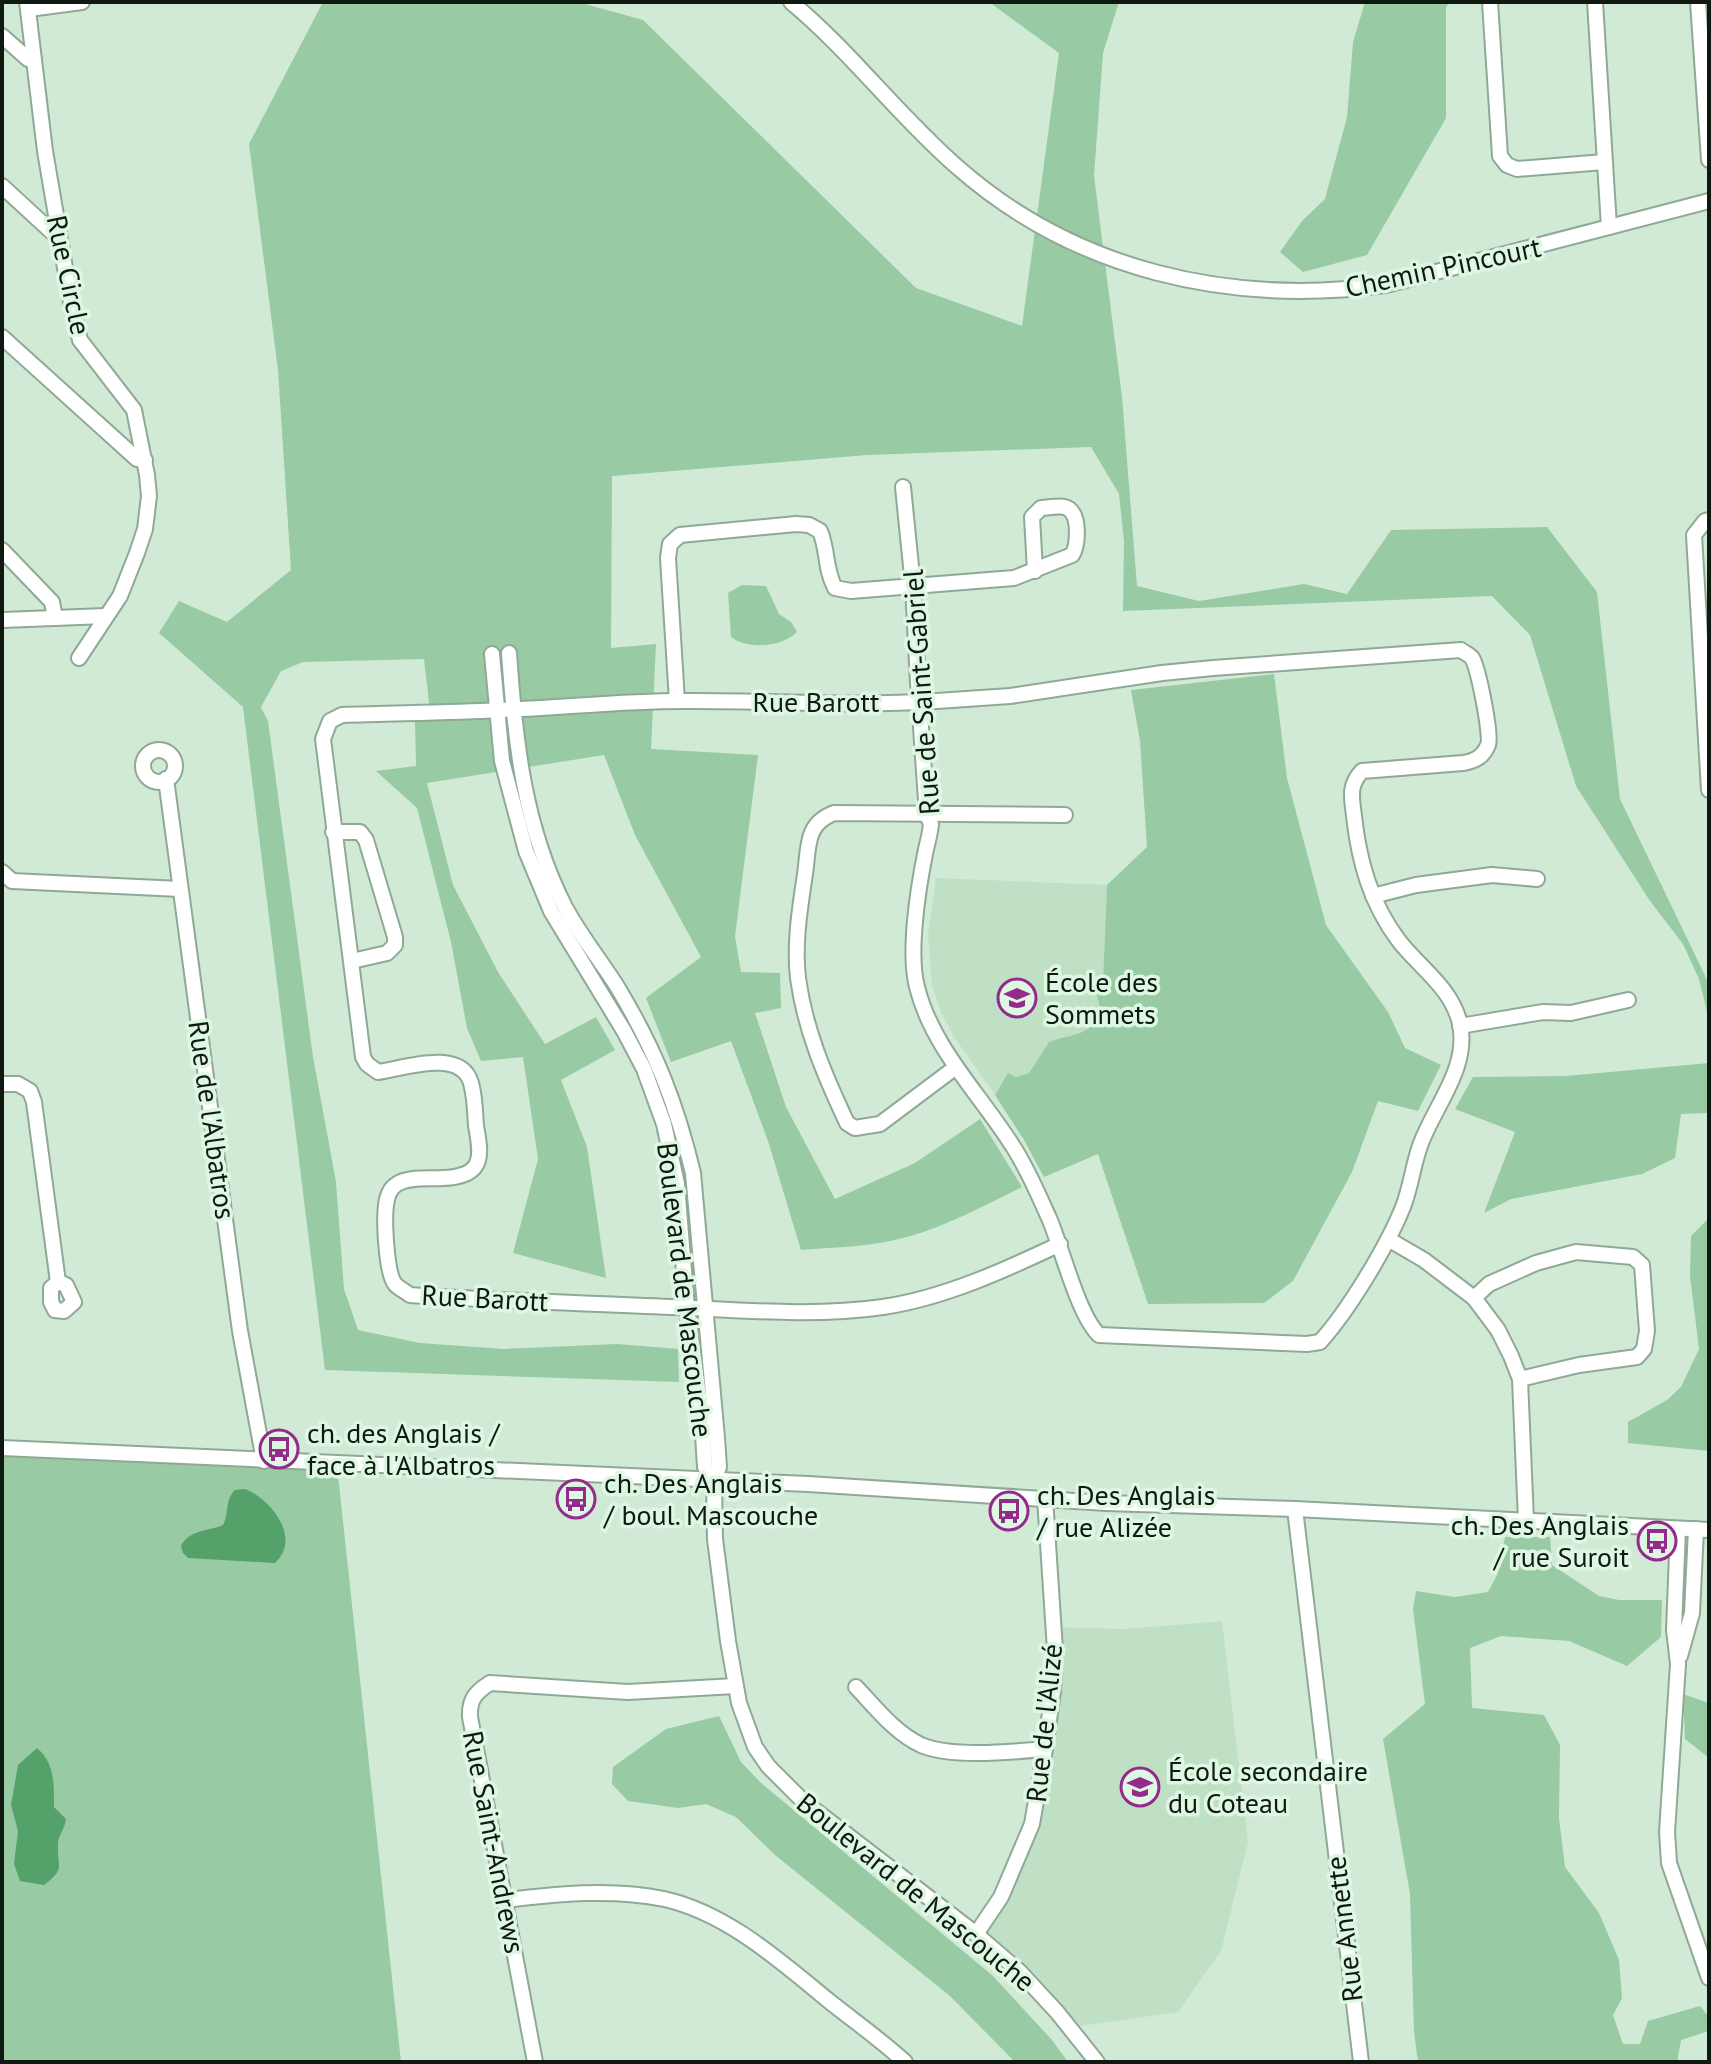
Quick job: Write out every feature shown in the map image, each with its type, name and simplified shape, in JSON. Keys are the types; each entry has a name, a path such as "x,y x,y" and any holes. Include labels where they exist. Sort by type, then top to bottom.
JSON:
{"street":[{"path":"28,6 82,2"},
{"name":"Chemin Pincourt","path":"791,2 916,129 1008,206 1071,242 1152,271 1209,285 1261,292 1355,290 1432,275 1709,201"},
{"path":"1490,2 1500,156 1507,165 1517,169 1604,162"},
{"path":"1595,2 1609,227"},
{"path":"1698,2 1709,160"},
{"name":"Rue Circle","path":"28,6 59,235 80,340 134,410 149,496 145,529 120,596 79,658"},
{"path":"2,36 28,59 34,60"},
{"path":"2,186 59,235"},
{"path":"2,337 137,459 145,460"},
{"name":"Rue de Saint-Gabriel","path":"903,487 913,586 927,815 931,824 916,926 914,971 917,987 928,1019 956,1067 1029,1174 1060,1244 1082,1308 1091,1327 1099,1335 1307,1344 1320,1342 1334,1326 1388,1239 1403,1206 1420,1146 1436,1108 1457,1072 1460,1026 1455,1007 1445,990 1399,940 1373,896 1358,854 1353,780 1362,771 1476,761 1490,741 1481,693"},
{"path":"677,701 668,558 670,544 680,535 809,525 820,531 825,543 829,576 835,588 851,591 1014,578 1035,571 1072,555 1076,549 1073,514 1069,509 1041,508 1032,517 1035,571"},
{"path":"1709,520 1694,535 1709,790"},
{"path":"2,550 52,602 55,618"},
{"path":"2,620 106,616"},
{"name":"Rue Barott","path":"1060,1244 996,1273 923,1298 885,1307 815,1312 410,1295 394,1283 389,1266 386,1204 390,1189 400,1181 445,1177 473,1169 479,1159 471,1082 463,1068 448,1061 378,1072 363,1057 323,739 330,721 342,715 677,701 833,705 919,702 1010,696 1213,668 1461,650 1471,656 1481,693"},
{"name":"Boulevard de Mascouche","path":"509,653 513,709 526,800 554,881 565,907 638,1024 672,1095 693,1173 719,1467 714,1481 718,1574 744,1725 755,1747 784,1784 976,1934 1042,1994 1097,2062"},
{"name":"Boulevard de Mascouche","path":"492,654 508,791 542,894 578,960 626,1033 644,1069 661,1115 677,1184 705,1467 714,1481"},
{"name":"Rue de l'Albatros","path":"166,779 240,1331 264,1461"},
{"path":"956,1067 880,1124 866,1129 847,1123 821,1067 805,1019 798,976 798,926 811,830 822,818 834,813 1065,815"},
{"path":"333,832 360,832 366,840 395,937 395,945 387,953 352,961"},
{"path":"2,872 12,881 180,889"},
{"path":"1373,896 1416,885 1492,875 1537,879"},
{"path":"1460,1026 1522,1014 1571,1013 1628,1000"},
{"path":"2,1084 18,1084 30,1091 34,1102 58,1282"},
{"path":"1388,1239 1424,1260 1474,1298 1498,1330 1520,1379 1526,1521"},
{"path":"1474,1298 1489,1284 1536,1263 1576,1252 1633,1257 1642,1265 1647,1331 1644,1349 1637,1357 1579,1365 1520,1379"},
{"path":"2,1448 785,1482 1106,1503 1295,1509 1702,1530 1692,1613 1678,1664"},
{"name":"Rue de l'Alizé","path":"976,1934 1001,1897 1032,1824 1045,1749 1055,1650 1045,1498"},
{"name":"Rue Annette","path":"1295,1509 1361,2062"},
{"path":"1678,1529 1674,1630 1678,1664 1667,1832 1669,1863 1709,1978"},
{"name":"Rue Saint-Andrews","path":"535,2062 470,1717 469,1706 476,1692 490,1683 628,1692 735,1686"},
{"path":"856,1687 891,1724 921,1745 954,1751 1045,1749"},
{"path":"506,1900 568,1893 625,1893 666,1900 715,1918 779,1961 905,2062"}],"shaded area":[{"path":"323,2 578,2 643,20 916,288 1022,326 1059,53 989,2 1119,2 1103,53 1094,176 1122,397 1137,586 1199,601 1304,584 1347,594 1391,530 1547,527 1597,592 1620,799 1709,984 1709,1020 1699,979 1683,944 1650,901 1576,786 1530,635 1492,596 1123,611 1124,541 1119,494 1091,447 867,455 612,476 611,648 656,644 651,749 758,755 735,936 741,972 780,973 781,1008 755,1013 786,1107 835,1199 915,1163 980,1119 1022,1187 951,1221 907,1237 868,1245 801,1250 768,1141 731,1041 671,1062 646,998 701,957 635,835 604,755 427,783 453,885 498,972 545,1044 596,1017 615,1050 561,1080 587,1147 606,1278 513,1253 538,1159 523,1057 481,1061 467,1028 451,942 417,808 376,771 416,766 415,722 431,720 424,659 303,662 281,671 261,707 268,721 313,1057 336,1182 344,1289 358,1330 420,1343 504,1349 617,1344 678,1349 679,1382 325,1370 243,707 159,633 179,601 227,622 291,570 278,370 249,144"},
{"path":"1365,2 1449,2 1446,8 1446,118 1367,255 1303,272 1280,252 1302,221 1325,199 1347,117 1353,42"},
{"path":"742,585 766,586 779,614 791,622 797,632 783,641 765,645 746,644 731,637 728,593"},
{"path":"1274,674 1287,778 1326,925 1388,1012 1405,1048 1441,1065 1418,1111 1378,1101 1352,1172 1293,1281 1264,1303 1148,1304 1098,1154 1044,1177 995,1095 1008,1073 1016,1077 1029,1073 1049,1042 1085,1031 1101,1012 1094,983 1103,981 1107,885 1147,847 1140,741 1131,690"},
{"name":"École des Sommets","path":"936,878 1107,885 1103,981 1094,983 1101,1012 1095,1024 1085,1032 1049,1042 1029,1073 1016,1077 1008,1073 995,1095 954,1037 932,985 928,934"},
{"path":"1709,1063 1709,1113 1681,1114 1675,1158 1642,1174 1511,1199 1484,1213 1515,1132 1455,1109 1473,1077 1566,1076"},
{"path":"1709,1218 1709,1451 1628,1443 1628,1422 1667,1400 1681,1387 1699,1349 1690,1276 1691,1236"},
{"path":"2,1448 337,1465 401,2062 2,2062"},
{"path":"245,1489 264,1501 280,1520 285,1542 283,1553 275,1563 188,1558 181,1546 185,1541 194,1534 223,1525 232,1494 235,1490"},
{"path":"1505,1537 1550,1537 1552,1565 1599,1596 1619,1600 1662,1600 1661,1637 1627,1666 1569,1641 1501,1636 1470,1648 1472,1708 1544,1715 1560,1745 1559,1818 1565,1867 1599,1913 1619,1960 1622,1998 1613,2015 1623,2044 1640,2044 1648,2021 1700,2006 1709,2017 1709,2031 1681,2040 1677,2062 1418,2062 1414,2032 1410,1894 1383,1739 1425,1704 1413,1609 1416,1591 1455,1597 1488,1592 1497,1575"},
{"name":"École secondaire du Coteau","path":"1222,1621 1248,1842 1221,1951 1178,2012 1081,2026 1013,1957 976,1934 1015,1865 1045,1749 1052,1627 1125,1629"},
{"path":"1683,1694 1709,1703 1709,1758 1685,1739"},
{"path":"719,1716 741,1762 761,1783 993,1976 1052,2040 1068,2062 1015,2062 950,1996 775,1855 736,1817 706,1804 678,1808 628,1801 612,1784 613,1767 666,1729"},
{"path":"37,1748 50,1767 54,1807 66,1819 58,1841 58,1871 44,1885 20,1881 14,1864 18,1831 11,1805 18,1765"}],"place":[{"name":"École des Sommets","path":"1017,998"},
{"name":"ch. des Anglais / face à l'Albatros","path":"279,1449"},
{"name":"ch. Des Anglais / boul. Mascouche","path":"576,1499"},
{"name":"ch. Des Anglais / rue Alizée","path":"1009,1511"},
{"name":"ch. Des Anglais / rue Suroit","path":"1657,1541"},
{"name":"École secondaire du Coteau","path":"1140,1787"}]}
